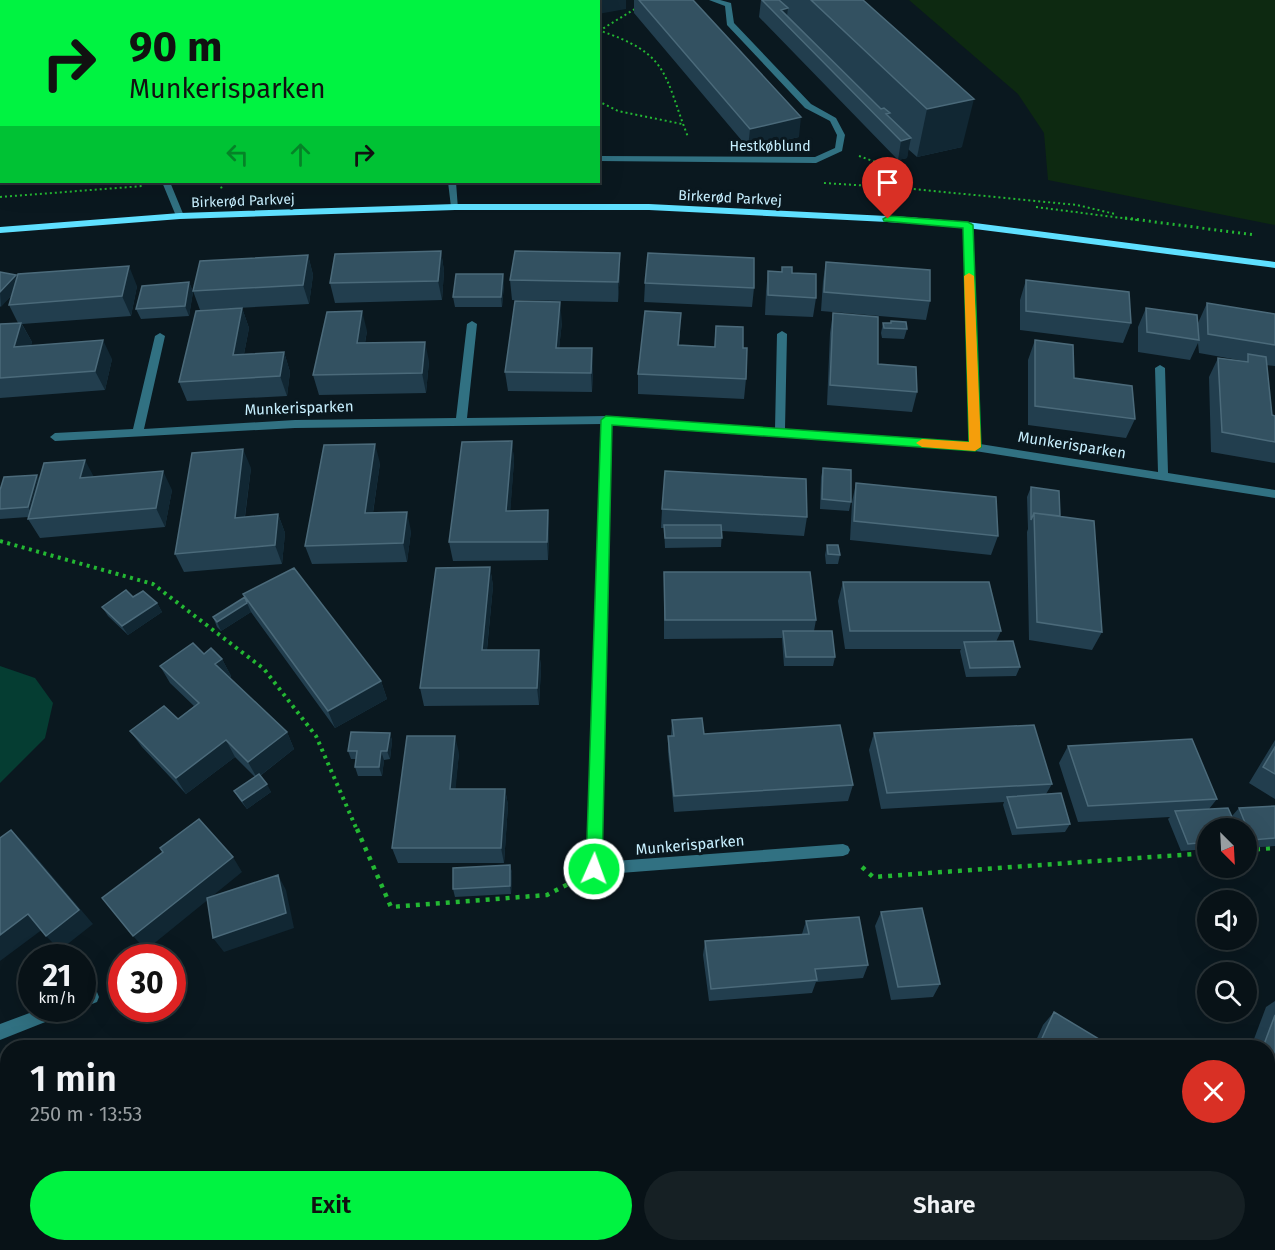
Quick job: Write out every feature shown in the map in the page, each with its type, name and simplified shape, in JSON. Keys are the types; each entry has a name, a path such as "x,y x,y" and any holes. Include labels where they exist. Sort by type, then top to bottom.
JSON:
{"street":[{"path":"713,0 728,4 730,22 808,106 832,120 841,135 839,149"},
{"name":"Hestkøblund","path":"600,158 816,160 839,149"},
{"name":"Birkerød Parkvej","path":"166,183 180,216"},
{"path":"452,183 455,207"},
{"name":"Birkerød Parkvej","path":"0,230 180,216 455,207 649,207 968,225 1275,265"},
{"path":"968,225 975,447"},
{"path":"461,423 471,324"},
{"path":"780,431 782,334"},
{"path":"138,432 160,336"},
{"path":"1160,368 1163,475"},
{"path":"594,869 606,420"},
{"name":"Munkerisparken","path":"56,437 296,424 606,420 975,447 1275,494"},
{"name":"Munkerisparken","path":"594,869 843,850"},
{"path":"0,1032 26,1022"}],"path":[{"path":"600,30 640,6"},
{"path":"600,31 626,38 658,60 698,159"},
{"path":"600,102 618,111 682,124"},
{"path":"839,149 892,168 903,188"},
{"path":"0,197 166,183"},
{"path":"219,183 222,189"},
{"path":"820,183 903,188 1077,205 1136,219 1256,236"},
{"path":"0,541 153,584 264,669 316,736 392,907 547,896 594,869"},
{"path":"1257,849 1275,848"},
{"path":"843,850 873,877 1197,854"}],"shaded area":[{"path":"909,0 1275,0 1275,225 1048,180 1044,133 1018,94"},
{"path":"0,666 35,678 53,703 45,738 0,783"}],"building":[{"path":"639,0 693,0 801,117 750,129"},
{"path":"762,0 779,0 788,8 781,10 881,109 884,108 890,113 886,114 911,138 901,141"},
{"path":"811,0 863,0 974,99 927,109"},
{"path":"441,251 438,281 330,283 335,254"},
{"path":"515,251 620,253 618,282 510,280"},
{"path":"648,253 754,258 754,288 645,283"},
{"path":"308,255 303,285 193,291 200,261"},
{"path":"826,262 930,270 930,301 824,292"},
{"path":"129,266 122,296 9,305 18,274"},
{"path":"782,267 792,267 792,273 816,274 816,298 768,295 768,271 782,272"},
{"path":"0,272 16,275 0,292"},
{"path":"456,274 503,274 501,297 453,297"},
{"path":"1026,280 1129,292 1131,323 1026,311"},
{"path":"189,282 185,306 136,309 142,286"},
{"path":"515,301 560,302 556,348 592,348 591,373 505,372"},
{"path":"1207,303 1275,314 1275,345 1208,334"},
{"path":"242,308 233,355 284,352 280,376 179,382 196,311"},
{"path":"1146,308 1197,315 1199,340 1147,332"},
{"path":"362,311 357,343 425,342 422,373 313,375 327,312"},
{"path":"645,311 681,313 678,345 715,347 716,326 743,327 743,348 747,348 746,379 638,374"},
{"path":"833,313 878,317 878,364 916,367 917,392 830,385"},
{"path":"891,321 906,322 907,329 884,328 883,323 891,323"},
{"path":"21,323 14,347 103,340 95,371 0,378 0,324"},
{"path":"1035,340 1073,345 1074,378 1132,386 1135,419 1035,406"},
{"path":"1248,354 1266,357 1272,415 1275,416 1275,442 1222,432 1218,358 1248,362"},
{"path":"512,441 506,511 548,510 547,542 449,542 462,442"},
{"path":"375,444 365,513 407,512 403,543 305,546 324,445"},
{"path":"243,449 235,518 278,514 275,545 175,554 192,453"},
{"path":"85,460 80,478 163,471 156,508 28,519 44,463"},
{"path":"823,468 851,470 851,502 822,499"},
{"path":"665,471 806,479 807,517 662,509"},
{"path":"37,475 28,507 0,509 0,490 4,477"},
{"path":"856,483 996,497 998,536 854,521"},
{"path":"1031,487 1059,491 1060,516 1034,513 1031,520"},
{"path":"1034,513 1094,521 1102,632 1037,622"},
{"path":"664,525 721,525 722,538 665,538"},
{"path":"827,545 838,545 840,555 828,554"},
{"path":"490,567 482,650 539,650 537,688 420,688 436,568"},
{"path":"294,568 381,681 328,711 243,594"},
{"path":"664,572 810,572 816,620 665,620"},
{"path":"843,582 989,582 1001,631 850,631"},
{"path":"126,590 133,597 143,591 157,603 122,626 102,607"},
{"path":"245,597 247,603 217,622 213,617"},
{"path":"783,631 832,631 835,657 786,657"},
{"path":"1013,641 1020,667 970,668 964,642"},
{"path":"193,643 204,654 211,648 222,659 215,664 287,732 248,762 226,740 176,778 130,731 164,706 178,719 199,703 160,666"},
{"path":"702,718 704,734 840,725 853,785 674,796 668,736 674,736 672,720"},
{"path":"1034,725 1052,784 887,793 874,733"},
{"path":"351,732 390,733 387,751 381,751 379,767 355,767 357,751 348,751"},
{"path":"407,736 455,736 450,789 505,789 501,848 392,848"},
{"path":"1192,739 1217,799 1088,806 1068,746"},
{"path":"1275,747 1275,774 1263,767"},
{"path":"259,774 267,784 242,801 234,791"},
{"path":"1061,793 1070,824 1017,828 1007,797"},
{"path":"1275,806 1275,838 1257,840 1257,818 1243,818 1239,808"},
{"path":"1228,808 1232,818 1197,818 1197,843 1188,844 1175,811"},
{"path":"199,819 233,857 133,936 102,898 163,852 160,848"},
{"path":"11,830 79,910 46,936 28,914 0,935 0,838"},
{"path":"510,865 510,886 453,889 453,868"},
{"path":"278,875 286,913 213,938 207,898"},
{"path":"922,908 940,984 898,987 881,912"},
{"path":"859,917 868,965 815,969 817,980 711,989 705,941 809,934 806,921"},
{"path":"1054,1012 1101,1040 1041,1040"},
{"path":"1275,1015 1275,1040 1266,1040"}],"slow traffic":[{"path":"922,443 975,447 969,276"}],"route":[{"path":"594,869 606,420 975,447 968,225 888,219"}]}
